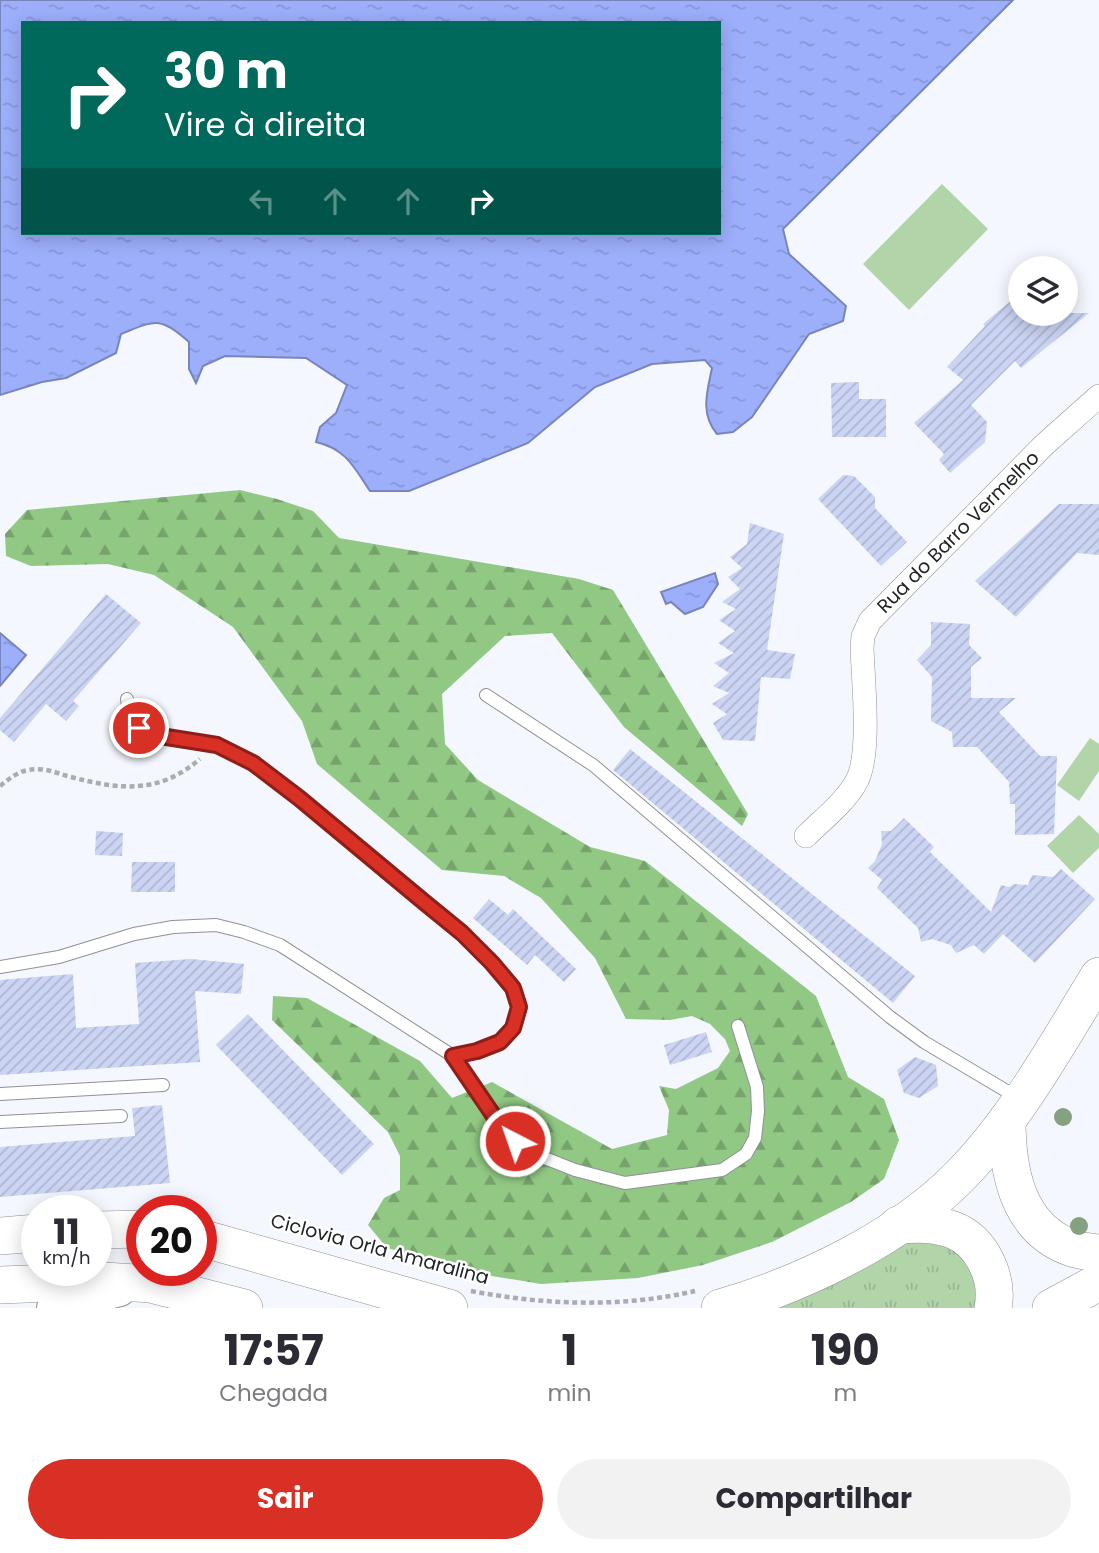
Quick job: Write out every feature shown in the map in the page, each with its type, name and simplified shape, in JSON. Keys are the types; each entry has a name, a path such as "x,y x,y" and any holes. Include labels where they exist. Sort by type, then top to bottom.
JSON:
{"main road":[{"path":"711,1299 781,1288 811,1275 855,1252 934,1200 959,1177 1014,1110 1099,976"},
{"path":"1014,1110 1009,1167 1024,1207 1036,1225 1056,1240 1073,1249 1099,1253"},
{"path":"898,1225 938,1226 954,1230 969,1240 989,1268 995,1297 993,1308"},
{"path":"0,1236 21,1234"},
{"path":"217,1242 456,1298"},
{"path":"0,1285 126,1282"},
{"path":"159,1286 244,1308"},
{"path":"1051,1308 1095,1292"}],"street":[{"name":"Rua do Barro Vermelho","path":"806,836 854,787 861,775 864,738 862,648 863,636 870,621 1044,445 1099,396"},
{"path":"52,1308 143,1286"}],"lane":[{"path":"486,695 593,765 890,1017 1014,1110"},
{"path":"127,699 129,716 139,728 154,735 217,745 253,763 462,933 492,963 513,988 519,1007 513,1028 500,1042 453,1056"},
{"path":"0,967 59,957 134,934 173,927 216,925 280,945 453,1056 504,1131 527,1152 575,1170 625,1183 722,1170 746,1154 755,1138 757,1087 738,1026"},
{"path":"0,1094 163,1085"},
{"path":"0,1122 121,1116"}],"path":[{"path":"0,786 12,776 26,770 47,769 98,784 141,788 181,775 217,745"},
{"name":"Ciclovia Orla Amaralina","path":"456,1298 511,1298 568,1303 711,1299"}],"green space":[{"path":"942,184 988,229 909,310 863,264"},
{"path":"240,490 313,511 339,538 579,579 613,590 748,814 742,826 624,727 552,633 505,636 442,694 445,744 478,780 590,847 645,861 816,996 848,1077 884,1099 899,1140 884,1179 851,1202 772,1242 703,1265 638,1278 541,1284 492,1276 387,1248 368,1225 384,1198 400,1190 400,1156 388,1132 272,1020 273,996 307,998 420,1061 452,1098 492,1082 612,1149 667,1135 669,1110 659,1086 676,1089 718,1068 730,1051 725,1039 710,1024 692,1016 670,1020 626,1019 595,958 541,898 504,876 442,870 317,764 302,721 233,627 154,575 108,564 31,566 6,556 5,534 27,510"},
{"path":"1090,738 1099,744 1099,771 1079,801 1057,785"},
{"path":"1079,815 1099,834 1099,848 1073,873 1047,846"},
{"path":"929,1237 952,1243 980,1279 977,1308 771,1308 900,1243"}],"water":[{"path":"0,0 1013,0 783,229 789,254 846,306 843,321 809,334 752,417 733,432 717,434 708,419 706,402 712,368 705,360 652,364 595,387 528,443 409,491 370,491 342,454 316,442 320,427 336,413 347,385 306,358 225,356 203,366 196,383 189,369 189,342 171,328 157,323 121,334 116,353 66,378 42,382 0,395"},
{"path":"715,573 718,584 703,607 685,614 671,602 666,604 661,592"},
{"path":"0,633 26,655 0,686"}],"building":[{"path":"1008,303 1008,326 1073,326 1021,368 1015,361 971,405 987,422 985,442 950,473 939,460 944,454 914,423 963,380 947,367 985,326 983,324"},
{"path":"1078,313 1089,313 1078,322"},
{"path":"859,382 859,399 886,399 886,437 832,437 831,383"},
{"path":"843,475 854,476 875,497 875,508 907,542 881,566 818,499"},
{"path":"1059,504 1099,504 1099,555 1077,553 1016,617 975,581"},
{"path":"750,523 784,534 767,650 795,654 790,679 761,677 755,741 723,740 713,723 727,714 712,704 729,693 713,686 729,673 714,663 734,653 718,643 735,631 719,620 736,609 722,602 740,589 728,577 742,568 730,557 747,544"},
{"path":"106,594 141,623 73,701 79,706 66,721 46,704 14,742 0,730 0,718"},
{"path":"931,622 970,624 969,645 982,658 971,667 971,698 1016,698 999,712 1040,756 1057,756 1054,834 1015,835 1015,804 1010,804 1009,782 977,747 953,747 952,732 931,721 932,677 917,660 931,645"},
{"path":"630,749 915,976 893,1003 613,770"},
{"path":"904,818 934,847 930,852 991,912 1001,885 1028,885 1032,875 1053,877 1061,869 1095,899 1035,963 1003,934 984,954 974,945 956,953 951,945 932,939 921,942 918,928 877,888 882,880 868,868 875,861 882,844 881,831 891,831"},
{"path":"96,831 123,833 122,856 95,855"},
{"path":"132,862 175,862 175,892 131,892"},
{"path":"489,899 508,915 513,909 576,969 564,982 535,955 527,965 473,918"},
{"path":"191,959 244,964 241,994 195,991 200,1062 0,1075 0,980 73,974 76,1028 139,1024 135,963"},
{"path":"248,1014 374,1144 342,1175 216,1045"},
{"path":"706,1032 712,1052 670,1065 664,1045"},
{"path":"915,1057 936,1065 938,1086 919,1098 904,1093 897,1070"},
{"path":"162,1105 170,1183 0,1197 0,1147 135,1136 132,1108"}],"route":[{"path":"139,728 154,735 217,745 253,763 462,933 492,963 513,988 519,1007 513,1028 500,1042 453,1056 504,1131 515,1141"}]}
